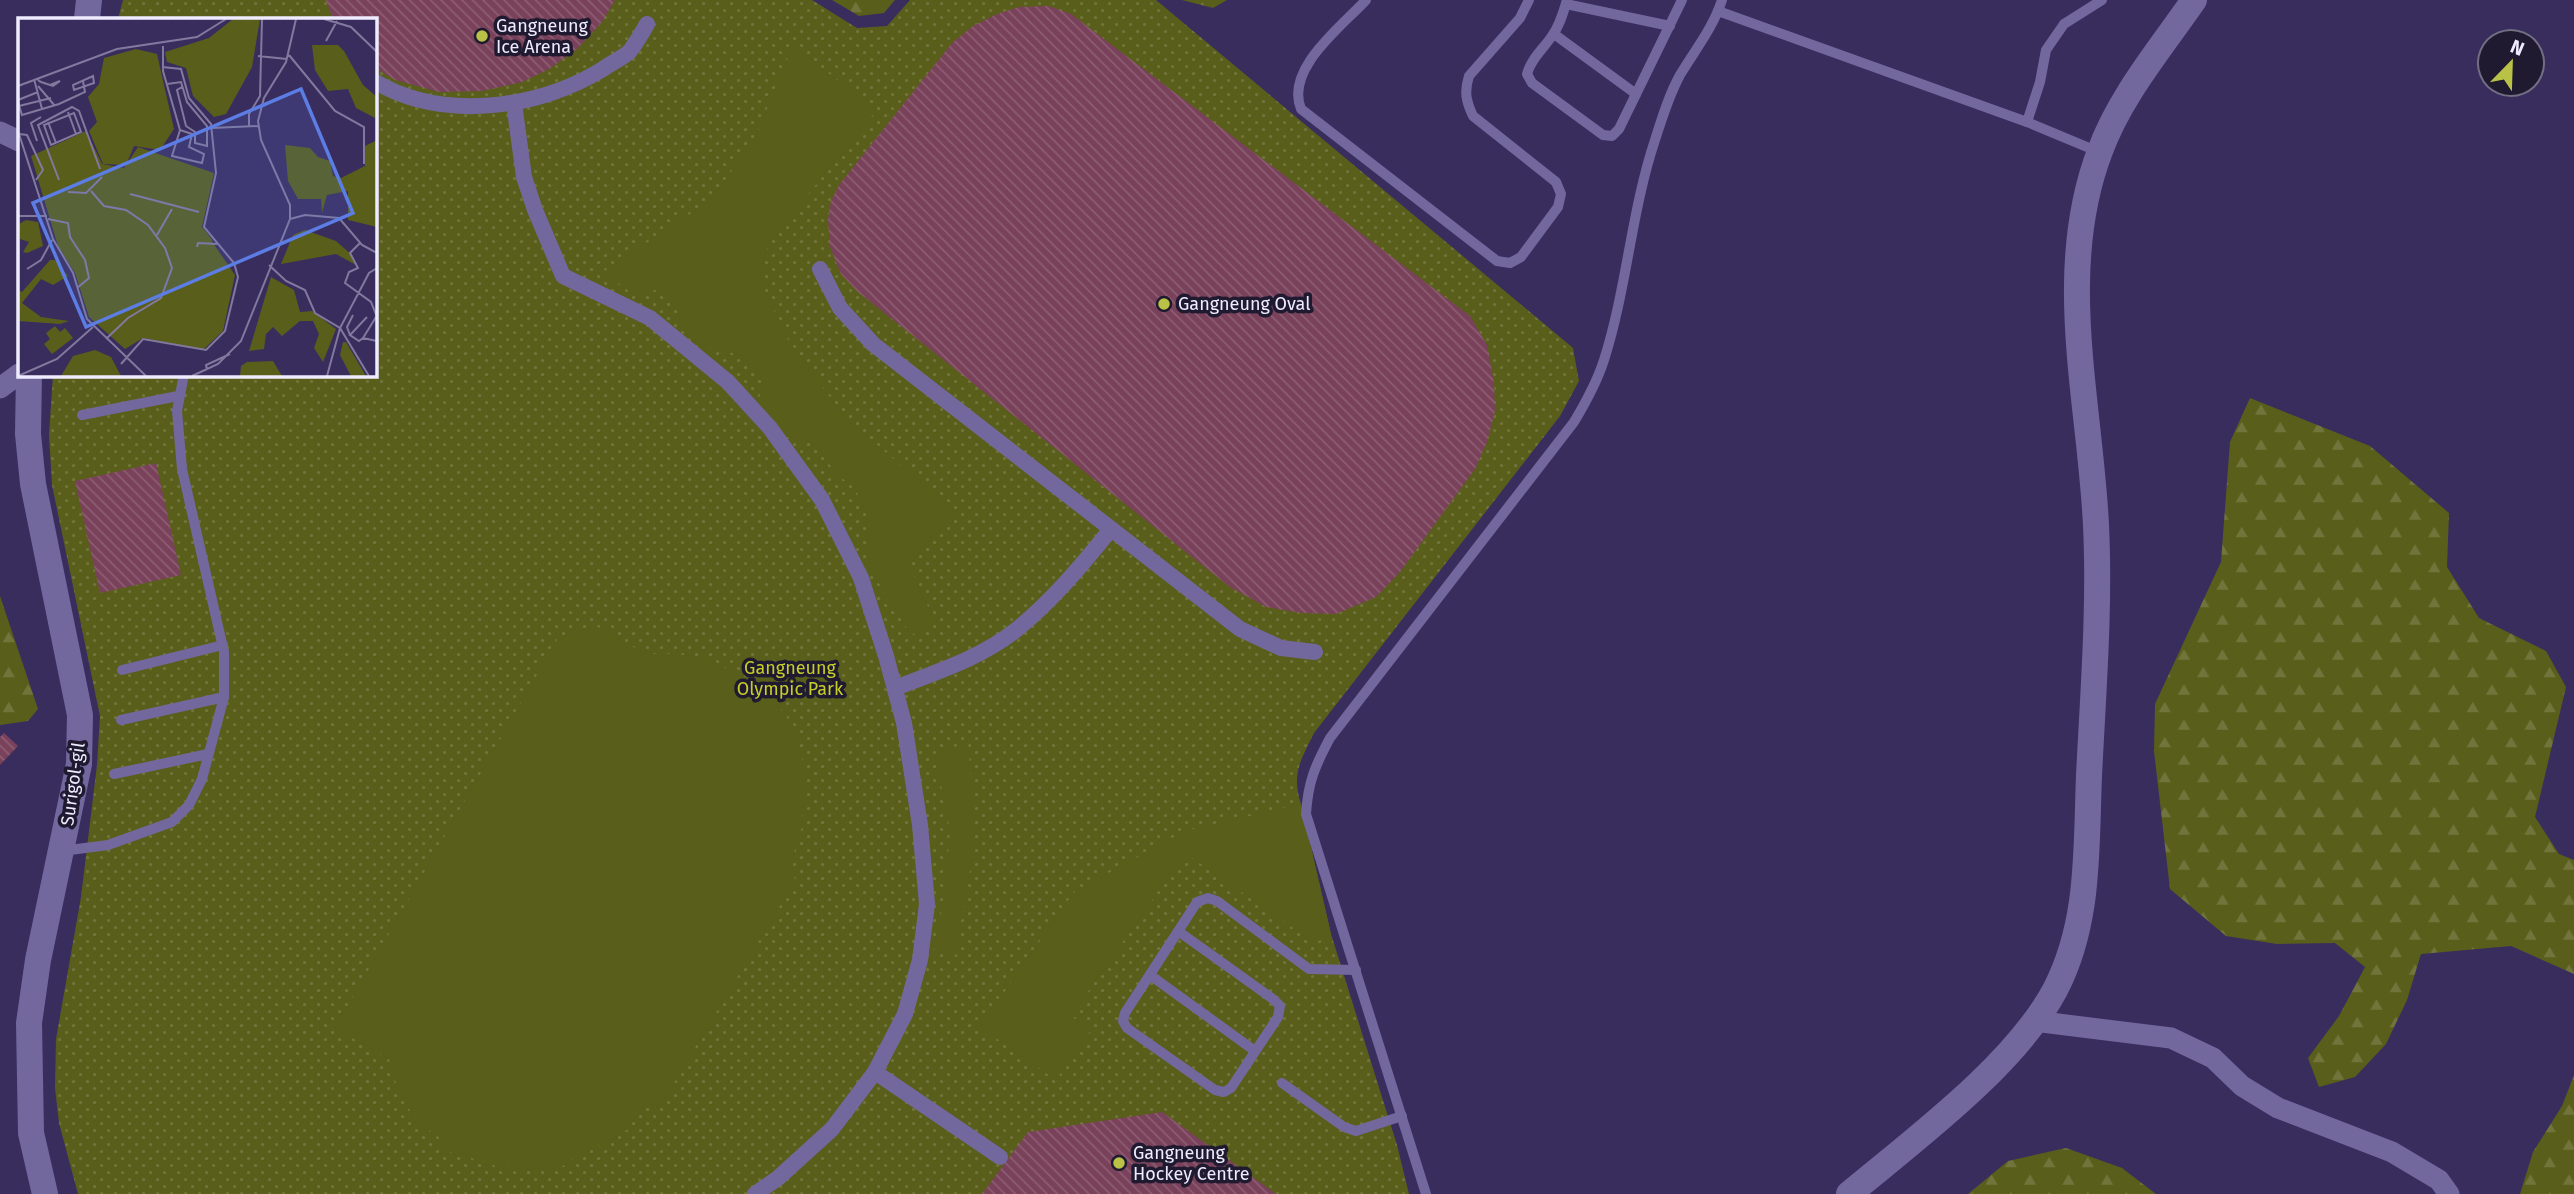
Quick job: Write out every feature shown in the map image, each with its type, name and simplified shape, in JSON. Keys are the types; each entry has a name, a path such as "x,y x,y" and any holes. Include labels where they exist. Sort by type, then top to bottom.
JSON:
{"street":[{"path":"87,18 89,0"},
{"path":"1849,1194 1940,1119 2003,1058 2034,1021 2066,967 2084,905 2098,571 2092,480 2081,385 2076,277 2083,213 2099,152 2118,112 2194,0"},
{"path":"376,82 395,94 457,106 514,103 578,84 629,52 647,24"},
{"path":"514,103 524,177 535,210 564,276 649,318 728,382 770,428 822,500 861,578 904,723 920,825 927,904 920,960 905,1014 875,1072 832,1129 778,1178 755,1194"},
{"path":"0,132 18,141"},
{"path":"820,269 840,308 873,344 1240,629 1281,648 1315,652"},
{"path":"0,388 18,375"},
{"name":"Surigol-gil","path":"29,376 28,434 33,484 80,715 79,764 38,960 29,1023 31,1133 45,1194"},
{"path":"895,688 960,663 1014,631 1065,584 1111,529"},
{"path":"2034,1021 2171,1038 2213,1058 2242,1086 2278,1108 2392,1152 2439,1180 2449,1194"},
{"path":"875,1072 1000,1157"}],"lane":[{"path":"1366,0 1306,65 1299,80 1296,97 1301,110 1497,261 1510,263 1521,257 1558,207 1561,194 1556,182 1473,116 1466,102 1465,88 1469,76 1520,18 1529,0"},
{"path":"1670,26 1566,2 1554,34 1530,65 1527,74 1532,83 1603,135 1612,136 1619,129 1670,26 1682,0"},
{"path":"2027,122 2040,82 2046,50 2064,24 2102,0"},
{"path":"1426,1194 1306,814 1307,788 1330,738 1574,422 1593,389 1611,337 1639,197 1653,144 1680,76 1720,5 2099,152"},
{"path":"1554,34 1636,94"},
{"path":"62,851 108,845 172,822 189,805 202,779 224,697 223,645 182,469 177,411 183,376"},
{"path":"82,415 178,396"},
{"path":"122,670 223,645"},
{"path":"121,720 224,697"},
{"path":"114,774 208,754"},
{"path":"1178,931 1280,1006 1278,1017 1231,1088 1224,1092 1214,1090 1127,1028 1123,1021 1125,1013 1150,975 1178,931 1197,902 1208,898 1217,901 1309,970 1356,970"},
{"path":"1150,975 1255,1051"},
{"path":"1282,1083 1344,1127 1356,1131 1402,1116"}],"green space":[{"name":"Gangneung Olympic Park","path":"123,0 812,0 857,28 887,26 910,0 1156,0 1573,348 1579,381 1560,416 1314,733 1297,775 1298,793 1331,934 1397,1145 1409,1194 78,1194 59,1123 55,1088 56,1039 81,897 97,765 100,716 52,485 49,435 53,376 376,376 376,18 118,18"},
{"path":"832,0 895,0 884,13 859,16"},
{"path":"1182,0 1227,0 1213,8"},
{"path":"793,45 876,111 770,241 759,276 784,334 845,418 954,510 909,565 936,624 911,635 869,567 866,513 855,488 835,473 818,446 803,439 785,437 759,399 761,380 757,367 747,359 693,341 681,325 680,304 668,295 653,290 633,294 603,272 708,202 753,143"},
{"path":"2250,398 2370,446 2449,513 2447,567 2479,618 2546,651 2566,687 2535,817 2559,854 2574,860 2574,974 2511,946 2421,954 2407,1000 2386,1044 2355,1077 2319,1087 2308,1058 2339,1016 2365,967 2335,943 2277,944 2226,936 2170,889 2154,751 2155,704 2221,562 2230,442"},
{"path":"0,596 38,709 28,721 0,725"},
{"path":"596,626 646,654 703,657 755,683 776,703 794,727 805,770 802,827 789,874 796,879 659,1108 646,1101 628,1129 601,1145 572,1155 571,1165 530,1169 482,1164 462,1152 459,1157 442,1147 445,1141 423,1125 408,1107 397,1085 389,1059 335,1028 558,638"},
{"path":"968,742 972,791 971,865 955,956 933,949 944,900 950,831 935,754"},
{"path":"1301,804 1331,934 1315,943 1185,853 1071,1016 1091,1030 1056,1080 980,1027 1074,892 1185,831"},
{"path":"2574,1075 2574,1194 2520,1194 2533,1152 2562,1106"},
{"path":"2066,1148 2122,1168 2156,1194 1968,1194 2008,1161"}],"building":[{"name":"Gangneung Ice Arena","path":"326,0 615,0 602,22 577,49 549,69 522,82 482,91 439,92 395,80 376,68 376,18 333,18"},
{"name":"Gangneung Oval","path":"1049,6 1071,14 1470,316 1487,345 1494,383 1495,411 1487,442 1475,469 1400,572 1376,597 1336,614 1302,613 1266,607 1230,587 858,292 841,274 830,247 828,219 831,201 839,185 952,43 973,26 997,14 1019,7"},
{"path":"156,463 181,575 100,593 75,481"},
{"path":"4,733 18,746 0,765 0,737"},
{"name":"Gangneung Hockey Centre","path":"1162,1112 1276,1194 982,1194 1028,1132"}],"place":[{"name":"Gangneung Ice Arena","path":"482,36"},
{"name":"Gangneung Oval","path":"1164,304"},
{"name":"Gangneung Hockey Centre","path":"1119,1163"}]}
